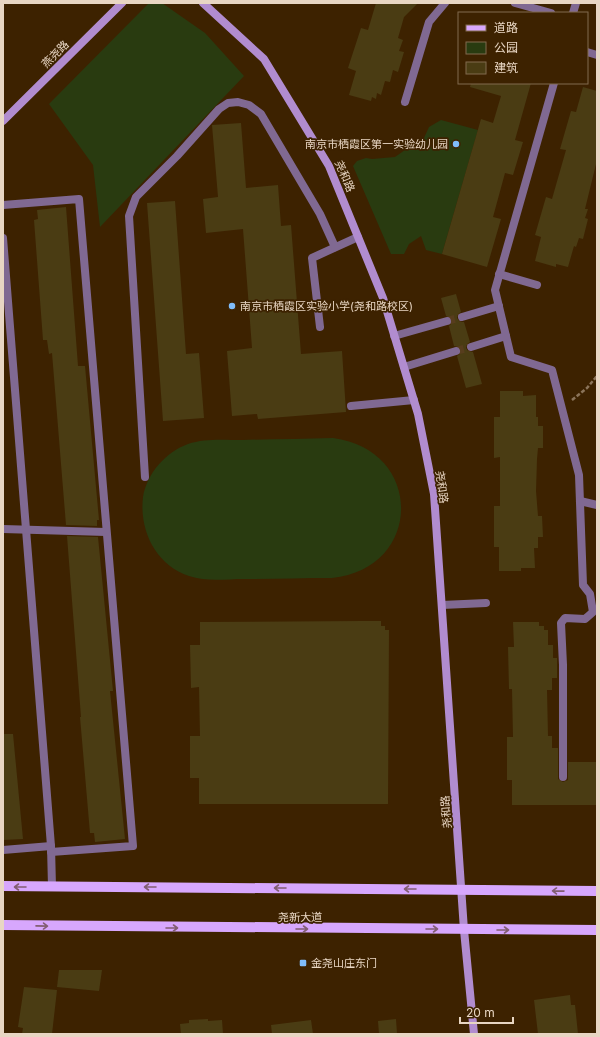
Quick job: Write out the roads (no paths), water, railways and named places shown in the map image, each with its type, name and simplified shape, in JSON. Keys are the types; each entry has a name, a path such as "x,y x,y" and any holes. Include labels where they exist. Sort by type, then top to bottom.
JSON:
{"main road":[{"name":"燕尧路","path":"3,122 122,3"},
{"name":"尧和路","path":"203,3 264,59 329,166 383,298 414,400 434,494 463,889 464,930 474,1034"},
{"path":"3,886 597,891"},
{"name":"尧新大道","path":"3,925 597,930"}],"street":[{"path":"405,102 429,22 445,3"},
{"path":"515,3 547,12"},
{"path":"554,84 494,290 511,357 552,370 579,475 584,585 590,594 593,612 585,619 565,618 561,623 564,665 563,777"},
{"path":"145,476 129,216 136,197 178,156 218,109 228,103 238,102 249,105 260,114 294,168 320,214 334,247"},
{"path":"3,205 78,199 133,846 3,850"},
{"path":"320,327 312,258 358,236"},
{"path":"3,238 51,849 52,887"},
{"path":"499,274 537,285"},
{"path":"462,317 499,306"},
{"path":"394,336 447,321"},
{"path":"471,346 506,336"},
{"path":"404,367 456,351"},
{"path":"351,406 414,400"},
{"path":"580,501 597,505"},
{"path":"3,529 106,532"},
{"path":"442,605 486,603"}],"tunnel":[{"path":"447,321 462,317"},
{"path":"456,351 471,347"}],"place":[{"name":"南京市栖霞区第一实验幼儿园","path":"456,144"},
{"name":"南京市栖霞区实验小学(尧和路校区)","path":"232,306"},
{"name":"金尧山庄东门","path":"303,963"}]}
